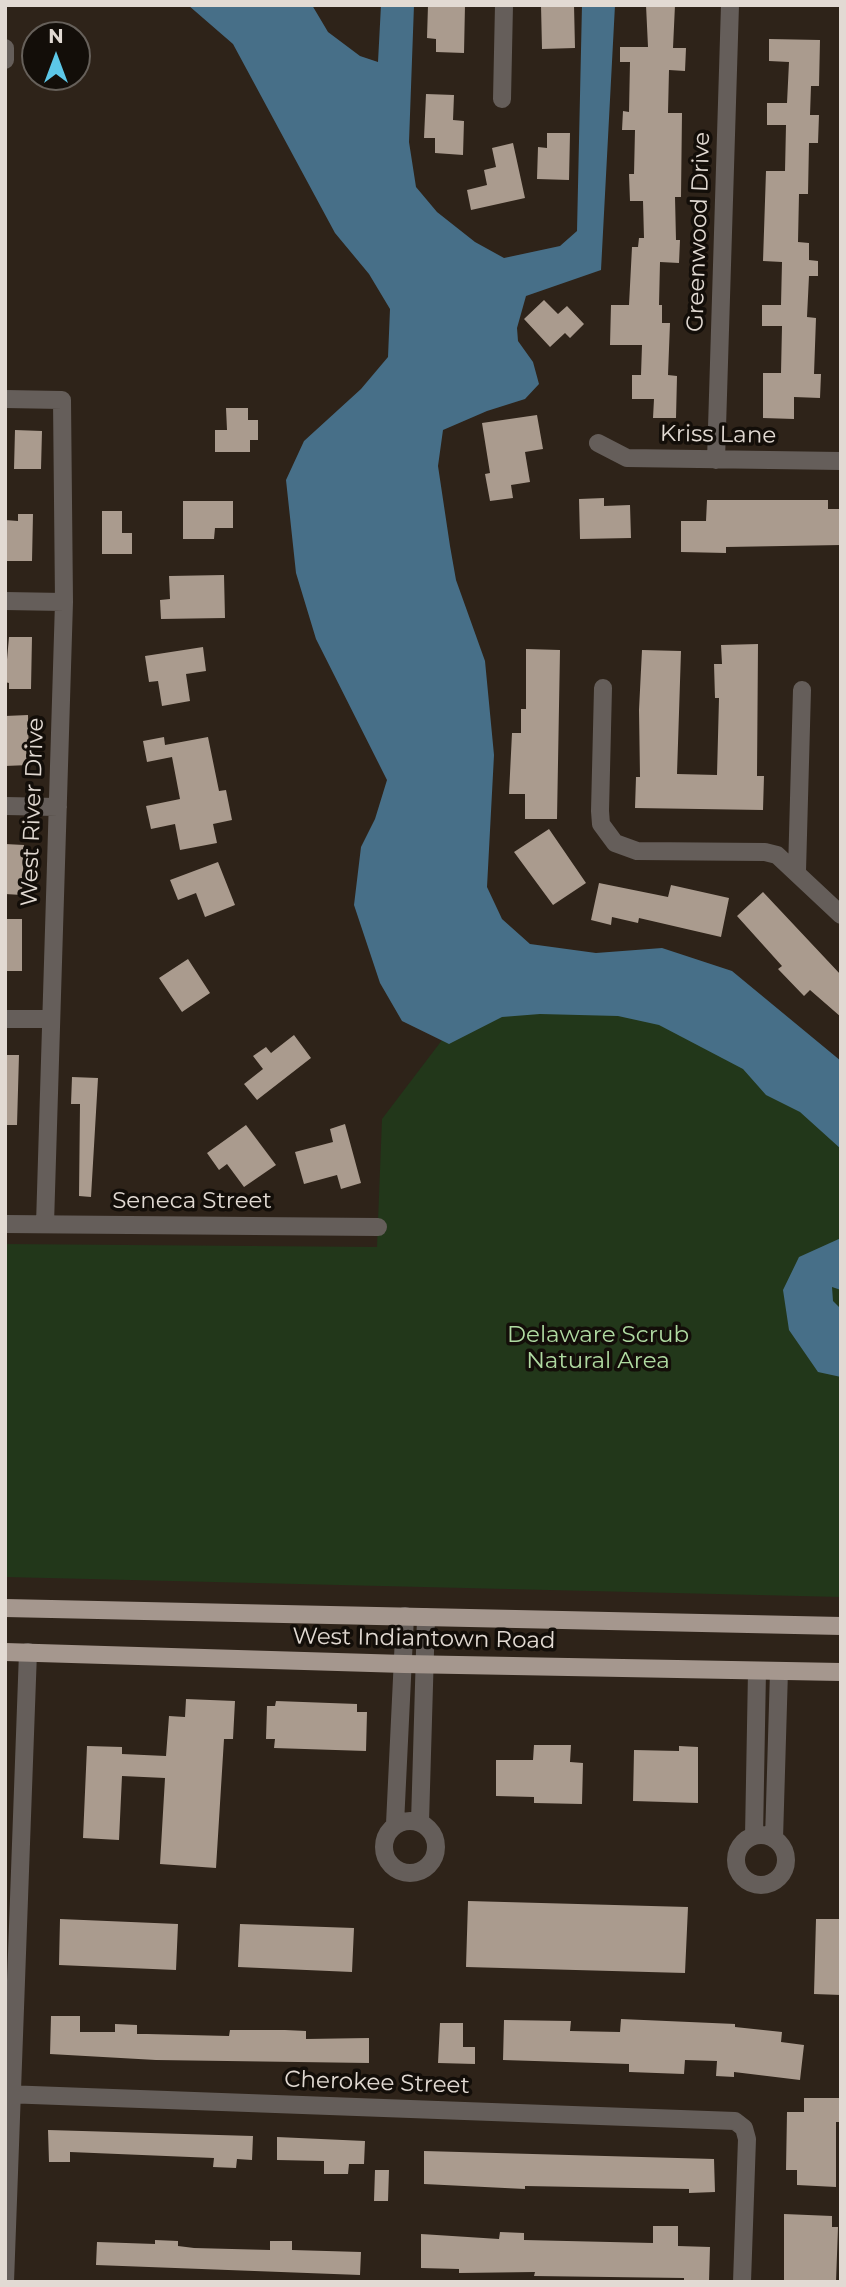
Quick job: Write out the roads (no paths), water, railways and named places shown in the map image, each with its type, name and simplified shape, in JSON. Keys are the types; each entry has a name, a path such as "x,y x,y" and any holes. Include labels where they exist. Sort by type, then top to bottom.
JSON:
{"main road":[{"name":"West Indiantown Road","path":"5,1608 841,1626"},
{"name":"West Indiantown Road","path":"5,1652 424,1665 841,1672"}],"street":[{"path":"502,99 505,5"},
{"name":"Greenwood Drive","path":"716,460 730,5"},
{"path":"5,48 5,60"},
{"name":"West River Drive","path":"5,399 62,400 64,601 45,1224"},
{"name":"Kriss Lane","path":"598,443 627,458 841,461"},
{"path":"5,601 64,601"},
{"path":"603,688 601,824 615,843 638,851 765,852 778,855 841,915"},
{"path":"797,871 802,690"},
{"path":"5,806 58,807"},
{"path":"5,1019 51,1019"},
{"name":"Seneca Street","path":"5,1224 378,1227"},
{"path":"395,1825 405,1616"},
{"path":"420,1822 426,1617"},
{"path":"5,2282 8,2094 26,1769 28,1653"},
{"path":"754,1836 757,1671"},
{"path":"774,1839 779,1671"},
{"path":"403,1821 420,1822 433,1833 436,1850 429,1865 414,1873 398,1870 385,1857 384,1839 395,1825 403,1821"},
{"path":"754,1836 774,1839 783,1848 784,1867 774,1880 758,1884 743,1877 736,1862 740,1846 754,1836"},
{"name":"Cherokee Street","path":"8,2094 734,2121 744,2128 747,2139 742,2282"}],"water":[{"path":"188,5 312,5 328,32 360,56 378,62 381,5 414,5 409,142 416,187 437,212 475,242 504,258 560,246 577,231 582,5 615,5 601,270 526,296 517,328 518,341 533,362 539,384 525,399 487,411 443,430 438,466 456,580 485,661 494,755 487,887 502,919 530,944 596,953 662,948 732,971 841,1061 841,1149 800,1112 766,1095 743,1069 659,1025 618,1016 540,1014 502,1017 449,1044 402,1021 380,983 354,905 361,847 375,819 387,780 316,639 296,573 286,480 304,441 361,389 388,357 390,309 369,274 335,233 233,44"},
{"path":"841,1238 841,1290 832,1287 833,1301 841,1309 841,1377 818,1372 789,1330 783,1290 799,1257"}],"park label":[{"name":"Delaware Scrub Natural Area","path":"598,1348"}]}
